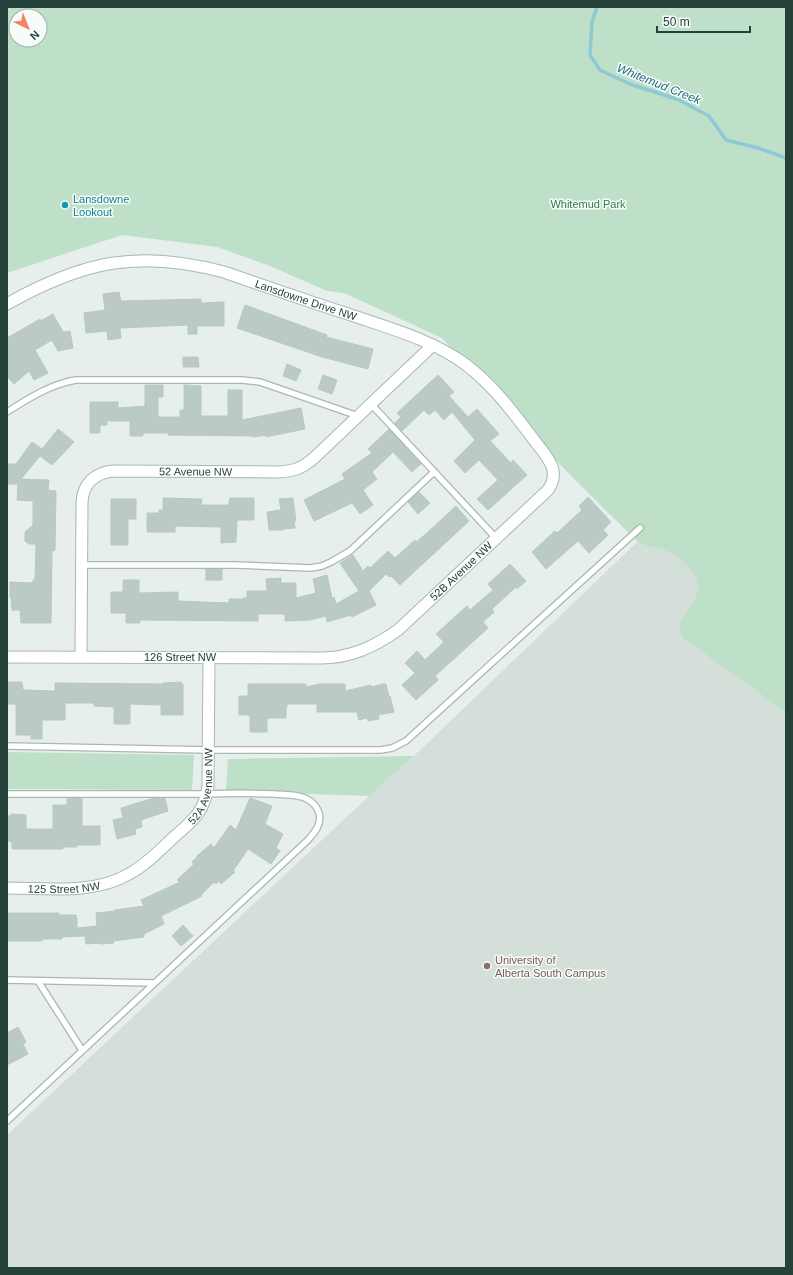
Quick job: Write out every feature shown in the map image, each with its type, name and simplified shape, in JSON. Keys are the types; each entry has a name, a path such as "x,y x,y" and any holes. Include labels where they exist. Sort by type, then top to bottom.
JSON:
{"street":[{"name":"Lansdowne Drive NW","path":"7,304 56,278 89,268 132,261 153,260 178,262 224,272 403,333 433,346 464,364 482,378 502,398 546,456 554,472"},
{"name":"52 Avenue NW","path":"81,656 82,496 87,484 95,476 113,471 278,472 301,468 314,458 433,346"},
{"name":"52B Avenue NW","path":"353,654 371,647 398,630 548,490 553,484 554,472"},
{"name":"126 Street NW","path":"7,657 81,656 326,658 353,654"},
{"name":"52A Avenue NW","path":"120,878 133,872 148,862 197,816 204,802 206,794 208,750 209,657"},
{"name":"125 Street NW","path":"7,888 86,888 100,886 120,878"}],"lane":[{"path":"7,412 44,390 62,383 76,380 242,380 260,382 358,416"},
{"path":"371,404 496,538"},
{"path":"82,565 234,565 299,568 322,566 350,550 434,472"},
{"path":"7,746 208,750 380,750 392,748 406,741 640,528"},
{"path":"7,794 232,793 295,795 307,798 313,802 319,814 318,828 308,840 7,1121"},
{"path":"7,980 154,983"},
{"path":"38,981 82,1050"}],"shaded area":[{"name":"University of Alberta South Campus","path":"786,399 786,1268 7,1268 7,1135 369,796 414,756"}],"green space":[{"name":"Whitemud Park","path":"7,7 786,7 786,712 682,636 679,626 696,596 698,587 695,577 685,564 677,556 667,551 638,542 571,476 442,338 344,293 327,291 270,266 217,247 122,235 7,273"},
{"path":"7,752 194,755 192,790 7,789"},
{"path":"414,756 369,796 226,791 228,759"}],"building":[{"path":"119,292 121,301 201,299 201,303 224,302 224,326 197,326 197,334 188,334 188,325 120,328 121,338 108,340 107,331 86,333 84,313 105,310 103,294"},
{"path":"245,305 327,335 326,337 373,349 368,369 322,357 237,328"},
{"path":"53,314 63,332 70,331 73,348 58,351 52,340 35,350 48,373 34,380 29,371 14,384 7,376 7,338 40,319 41,321"},
{"path":"183,357 198,357 199,367 183,367"},
{"path":"287,364 301,370 296,381 283,376"},
{"path":"323,375 337,380 332,394 318,389"},
{"path":"438,375 454,392 449,396 468,417 477,409 499,434 490,441 511,463 513,460 527,475 488,510 477,499 498,480 479,460 465,473 454,461 475,440 452,412 444,420 435,410 429,415 424,410 402,431 395,423 401,417 397,413"},
{"path":"145,385 163,385 163,397 158,397 158,417 180,417 180,410 184,410 184,385 201,386 201,416 228,416 228,390 242,390 242,420 301,408 305,429 266,437 266,435 253,437 168,435 168,433 143,433 143,436 130,436 130,421 107,421 107,425 100,425 100,433 90,433 90,402 118,402 118,408 145,406"},
{"path":"58,429 74,442 52,465 40,456 21,479 49,480 48,490 56,491 55,550 52,551 51,623 21,623 20,610 12,610 10,582 33,583 33,580 35,580 36,544 29,544 25,541 25,532 33,525 33,501 17,500 18,484 7,484 7,464 16,464 32,442 42,449"},
{"path":"389,429 421,464 412,472 393,452 372,472 377,479 363,490 373,505 360,514 352,503 314,521 304,500 345,479 342,474 372,453 368,449"},
{"path":"419,492 430,503 418,514 408,502"},
{"path":"588,497 611,522 603,530 608,535 589,553 578,541 546,569 532,552 555,531 557,533 582,510 579,506"},
{"path":"163,498 202,499 201,505 229,505 230,498 254,498 254,520 237,520 236,542 221,543 221,527 175,526 175,532 147,532 147,513 159,513 159,510 163,510"},
{"path":"293,498 296,521 294,521 295,528 269,530 267,512 281,510 279,499"},
{"path":"111,499 136,499 136,519 128,519 128,545 111,545"},
{"path":"456,506 469,521 400,585 391,576 389,577 386,574 369,591 376,605 352,617 351,615 327,622 326,616 310,620 285,621 285,614 258,614 258,621 140,620 140,623 126,623 126,613 111,613 111,592 123,592 123,580 139,580 139,593 178,592 178,601 229,603 229,599 247,598 247,591 267,591 266,579 281,578 281,583 296,583 296,598 316,593 313,579 327,575 332,598 334,597 336,604 359,591 340,563 353,555 363,571 368,566 370,568 388,551 395,558 415,540 416,542 427,533"},
{"path":"510,564 526,581 517,589 516,587 492,609 494,612 483,622 488,628 435,676 438,680 416,700 402,685 415,673 405,663 417,651 425,660 444,642 436,634 467,606 470,610 493,590 488,584"},
{"path":"206,569 222,569 222,580 206,580"},
{"path":"7,682 22,682 23,690 55,691 55,683 163,684 181,682 181,684 183,684 183,715 161,715 161,705 130,704 130,724 114,724 114,707 94,706 94,703 65,703 65,720 42,720 42,739 31,739 31,735 16,735 16,704 7,704"},
{"path":"248,684 306,684 306,687 320,684 345,684 345,691 371,685 371,687 386,684 394,712 378,715 379,719 368,721 367,718 359,720 357,712 317,712 317,704 287,704 286,718 267,718 267,732 250,732 250,715 239,715 239,696 248,696"},
{"path":"67,798 82,798 82,826 100,826 100,845 77,845 77,847 63,847 63,849 12,849 12,842 7,841 7,816 11,816 11,814 26,815 26,829 53,829 53,805 67,805"},
{"path":"154,798 165,798 168,811 141,820 142,827 135,829 136,834 117,839 113,820 123,818 121,808"},
{"path":"250,798 272,806 265,824 283,834 276,848 280,851 271,864 248,849 233,871 235,872 221,884 219,881 216,884 214,882 201,895 202,896 161,916 164,924 144,934 144,937 113,941 114,943 100,944 86,944 85,936 62,937 62,939 42,939 42,941 7,941 7,913 59,913 59,915 76,915 77,928 97,926 96,913 144,906 141,900 180,882 177,880 194,864 192,862 197,856 211,844 214,848 230,825 236,830"},
{"path":"183,925 193,936 181,946 172,936"},
{"path":"18,1027 26,1042 23,1044 28,1054 7,1065 7,1033"}],"waterway":[{"name":"Whitemud Creek","path":"597,7 592,22 590,55 600,70 630,84 679,100 709,116 726,140 758,148 786,158"}],"place":[{"name":"Lansdowne Lookout","path":"65,205"},
{"name":"University of Alberta South Campus","path":"487,966"}]}
